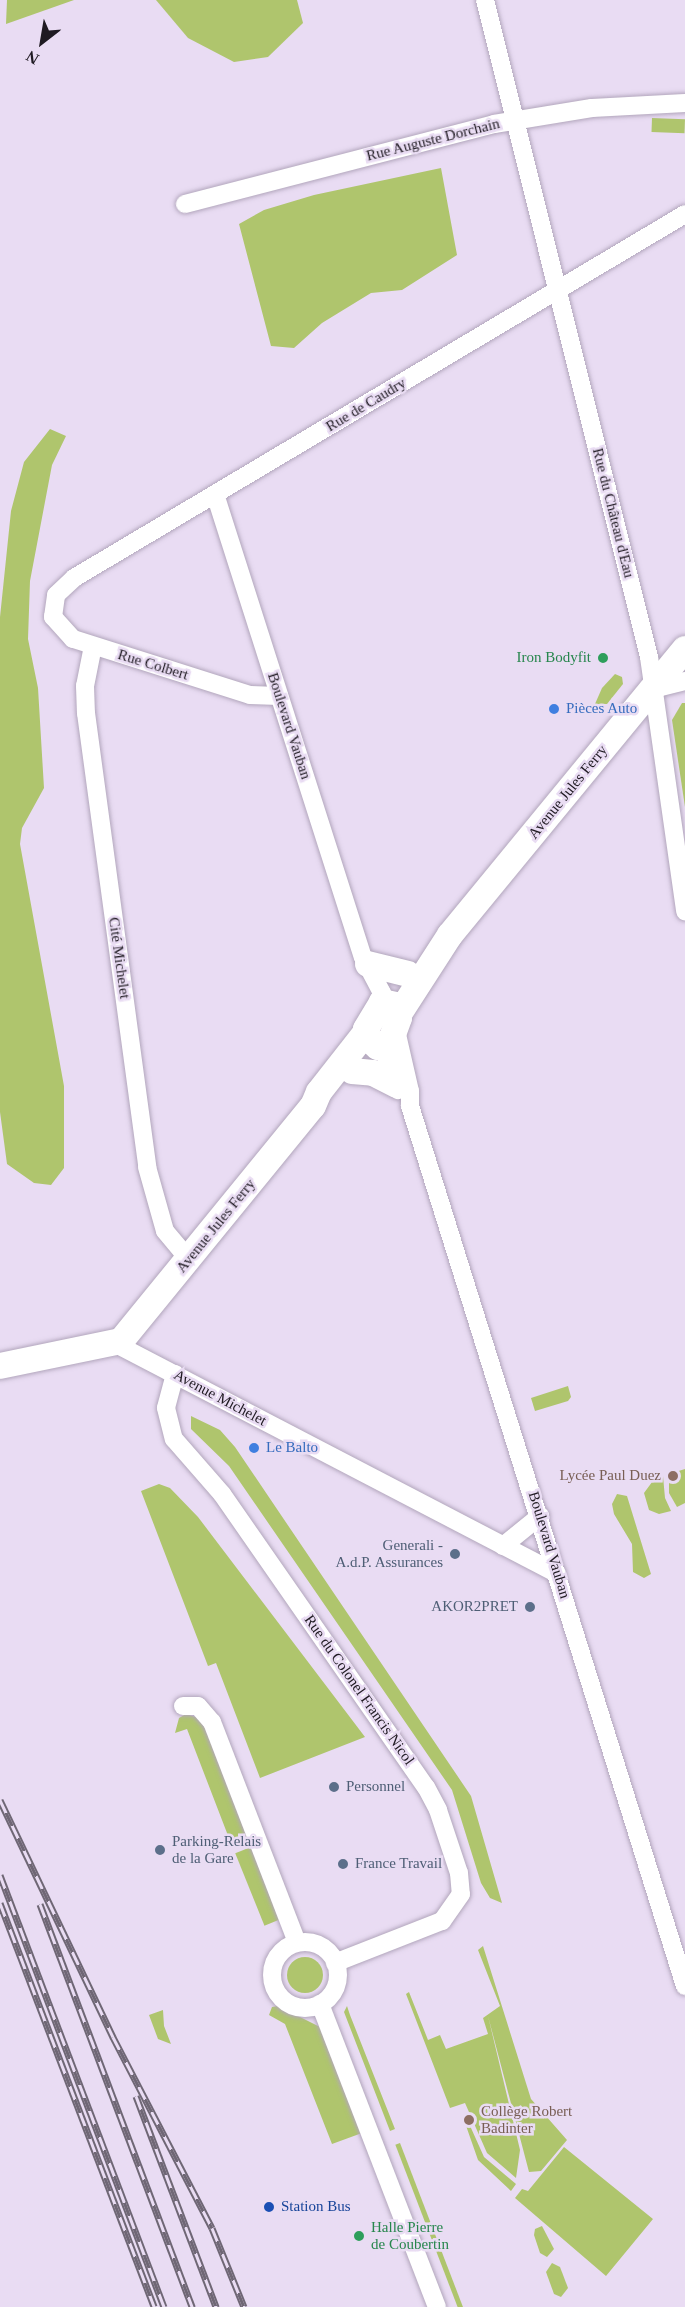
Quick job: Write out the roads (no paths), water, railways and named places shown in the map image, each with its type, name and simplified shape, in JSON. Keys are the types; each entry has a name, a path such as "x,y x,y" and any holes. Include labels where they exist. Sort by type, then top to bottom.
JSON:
{"main road":[{"name":"Avenue Jules Ferry","path":"106,1346 189,1260 313,1106 352,1071 382,1024 450,935 685,649"},
{"name":"Avenue Jules Ferry","path":"313,1106 319,1092 382,1024 392,989 431,948 450,935"},
{"path":"366,960 408,974"},
{"path":"352,1071 373,1073 403,1096"},
{"path":"0,1366 106,1346"}],"street":[{"name":"Rue du Château d'Eau","path":"485,0 649,657 685,911"},
{"name":"Rue Auguste Dorchain","path":"185,204 515,120 592,108 685,103"},
{"name":"Rue de Caudry","path":"53,602 74,578 685,214"},
{"name":"Boulevard Vauban","path":"215,494 366,960 403,1096 557,1574 679,1942 685,1986"},
{"name":"Rue Colbert","path":"53,602 53,617 61,629 93,646 250,695 279,696"},
{"name":"Cité Michelet","path":"93,646 85,686 86,713 147,1167 165,1231 189,1260"},
{"path":"653,689 685,681"},
{"name":"Avenue Michelet","path":"106,1346 175,1374 557,1574"},
{"name":"Rue du Colonel Francis Nicol","path":"175,1374 166,1408 174,1439 222,1494 426,1787 438,1810 461,1882 456,1906 436,1925 335,1963"},
{"path":"503,1546 540,1516"},
{"path":"183,1706 198,1706 212,1722 297,1942"},
{"path":"297,1942 320,1945 335,1963 336,1986 320,2004 294,2006 275,1988 274,1961 284,1949 297,1942"},
{"path":"320,2004 437,2307"}],"railway":[{"path":"0,1800 113,2037 212,2228 244,2307"},
{"path":"0,1875 164,2307"},
{"path":"0,1903 154,2307"},
{"path":"40,1904 192,2307"},
{"path":"136,2096 216,2307"}],"place":[{"name":"Iron Bodyfit","path":"603,658"},
{"name":"Pièces Auto","path":"554,709"},
{"name":"Le Balto","path":"254,1448"},
{"name":"Lycée Paul Duez","path":"673,1476"},
{"name":"Generali - A.d.P. Assurances","path":"455,1554"},
{"name":"AKOR2PRET","path":"530,1607"},
{"name":"Personnel","path":"334,1787"},
{"name":"Parking-Relais de la Gare","path":"160,1850"},
{"name":"France Travail","path":"343,1864"},
{"name":"Collège Robert Badinter","path":"469,2120"},
{"name":"Station Bus","path":"269,2207"},
{"name":"Halle Pierre de Coubertin","path":"359,2236"}]}
